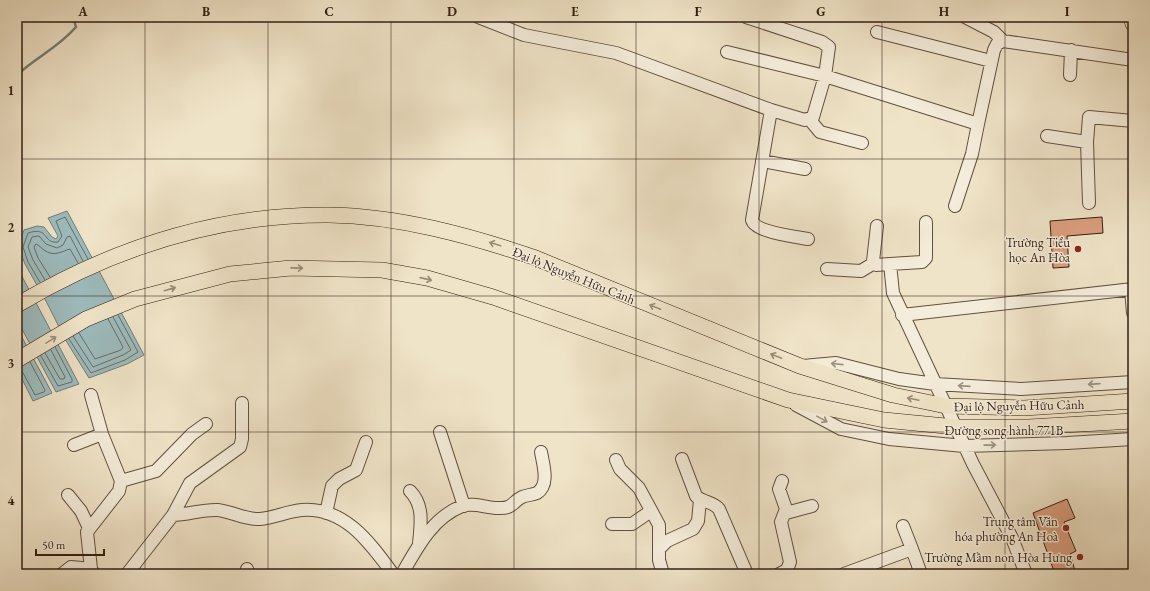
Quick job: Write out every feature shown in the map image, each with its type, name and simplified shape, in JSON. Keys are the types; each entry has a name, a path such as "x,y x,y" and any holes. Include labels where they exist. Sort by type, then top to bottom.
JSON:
{"main road":[{"path":"1131,17 1133,24"},
{"name":"Đại lộ Nguyễn Hữu Cảnh","path":"17,305 88,267 131,249 167,237 234,224 289,216 330,215 358,217 453,232 495,244 533,257 800,366 893,395 946,406 1024,408 1133,401"},
{"name":"Đại lộ Nguyễn Hữu Cảnh","path":"17,360 86,319 135,299 210,278 230,274 291,268 382,270 427,278 493,297 788,400 884,420 956,427 1029,427 1133,421"}],"street":[{"path":"478,17 524,35 616,53 771,110 810,120 820,132 862,143"},
{"path":"746,17 827,45 829,47 825,76 816,112 810,120"},
{"path":"965,17 994,32 1004,41"},
{"path":"877,32 991,60"},
{"path":"955,206 972,154 991,60 997,44 1004,41 1133,60"},
{"path":"1070,76 1071,50"},
{"path":"727,52 825,76 978,124"},
{"path":"771,110 752,220 753,224 760,228 808,239"},
{"path":"1089,203 1087,142 1089,117 1133,121"},
{"path":"1047,136 1087,142"},
{"path":"762,161 805,169"},
{"path":"874,263 876,265 922,262 926,258 926,222"},
{"path":"874,263 877,226"},
{"path":"827,269 861,271 874,263"},
{"path":"890,264 893,293 902,315 964,446 1012,538 1026,574"},
{"path":"902,315 1132,289 1133,313"},
{"path":"800,366 836,362 899,379 935,384 1022,389 1133,382"},
{"path":"62,574 71,567 93,572 87,532 119,490 121,481 102,434 91,395"},
{"name":"Đường song hành 771B","path":"788,400 840,429 889,439 964,446 1067,444 1133,439"},
{"path":"127,574 173,515 190,483 240,447 242,439 242,403"},
{"path":"121,481 156,472 192,434 206,424"},
{"path":"440,432 464,506"},
{"path":"74,445 102,434"},
{"path":"326,513 332,486 340,479 356,470 366,442"},
{"path":"402,574 419,543 436,523 464,506 476,504 499,508 512,506 521,498 537,492 543,483 545,474 541,452"},
{"path":"660,548 667,541 685,534 696,526 700,500 690,483 682,459"},
{"path":"616,460 620,469 639,488 660,530 659,560 663,574"},
{"path":"779,574 787,570 790,562 782,522 786,509 779,489 782,481"},
{"path":"410,491 416,499 421,513 419,543"},
{"path":"68,495 81,511 89,528"},
{"path":"700,500 712,502 719,509 747,574"},
{"path":"786,513 812,506"},
{"path":"173,515 187,515 217,510 252,519 261,519 287,512 305,510 326,513 343,519 354,528 371,545 393,574"},
{"path":"612,524 632,524 651,511"},
{"path":"903,526 922,574"},
{"path":"844,574 912,549"}],"water":[{"path":"67,211 144,355 127,364 89,378 65,339 25,264 18,246 24,230 37,226 44,227 52,237 56,239 58,236 48,218"},
{"path":"17,267 79,384 56,392 17,320"},
{"path":"17,328 52,393 33,401 17,369"}],"building":[{"path":"1102,217 1103,233 1067,236 1069,267 1053,268 1050,221"},
{"path":"1067,499 1075,518 1064,522 1076,551 1070,554 1076,574 1055,574 1033,513"}],"waterway":[{"path":"17,75 62,41 76,27 73,17"}],"place":[{"name":"Trường Tiểu học An Hòa","path":"1078,249"},
{"name":"Trung tâm Văn hóa phường An Hoà","path":"1066,528"},
{"name":"Trường Mầm non Hòa Hưng","path":"1080,557"}]}
